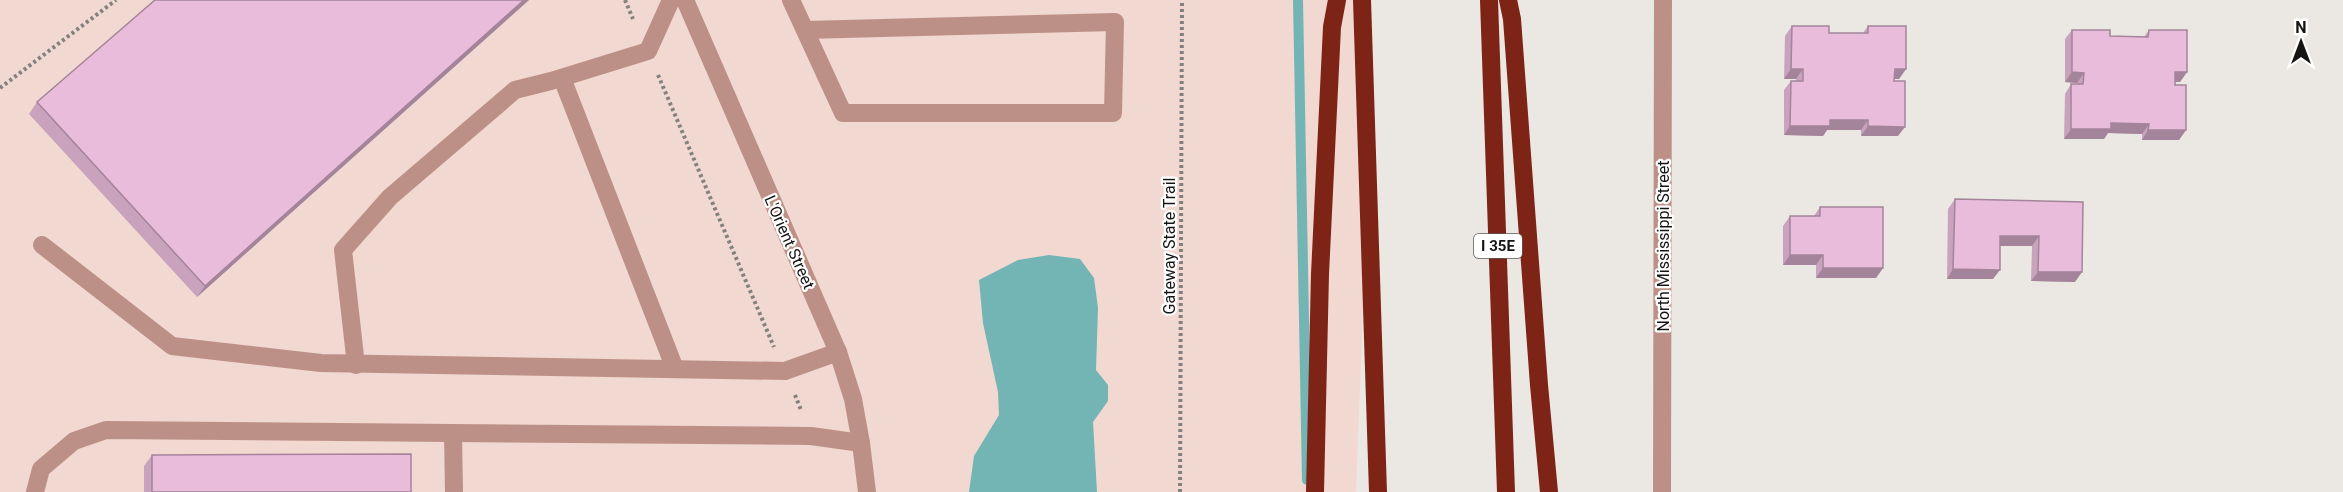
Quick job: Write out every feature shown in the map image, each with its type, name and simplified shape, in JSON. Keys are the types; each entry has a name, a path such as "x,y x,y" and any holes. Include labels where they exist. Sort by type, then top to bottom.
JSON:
{"highway":[{"path":"1315,492 1321,262 1332,27 1337,0"},
{"path":"1362,0 1378,492"},
{"name":"I 35E","path":"1489,0 1506,492"},
{"path":"1508,0 1512,19 1549,492"}],"street":[{"path":"356,364 344,250 390,197 515,90 648,51 671,0"},
{"name":"L'Orient Street","path":"685,0 838,351 853,399 867,492"},
{"path":"791,0 843,113 1113,113 1115,22 805,30"},
{"name":"North Mississippi Street","path":"1662,492 1663,0"},
{"path":"562,78 675,369"},
{"path":"42,245 172,346 321,363 785,371 838,351"},
{"path":"35,492 41,469 74,441 106,430 811,436 861,443"},
{"path":"453,433 454,492"}],"path":[{"path":"0,88 116,0"},
{"path":"625,0 811,436"},
{"name":"Gateway State Trail","path":"1179,492 1182,0"}],"shaded area":[{"path":"0,0 1358,0 1365,254 1356,492 0,492"}],"water":[{"path":"1049,255 1080,259 1094,278 1098,308 1096,370 1108,385 1108,401 1093,422 1097,492 969,492 974,456 999,415 998,392 983,323 979,280 1018,260"}],"building":[{"path":"155,0 524,0 205,286 37,102"},
{"path":"1792,26 1829,26 1829,33 1868,33 1868,26 1906,26 1906,69 1895,69 1894,81 1905,81 1905,127 1868,126 1868,120 1830,120 1830,126 1790,126 1791,81 1803,81 1803,69 1791,69"},
{"path":"2072,30 2110,30 2110,36 2148,37 2149,30 2187,30 2187,72 2175,72 2175,85 2186,85 2186,130 2148,130 2149,124 2111,123 2111,129 2071,129 2071,84 2083,84 2084,73 2072,72"},
{"path":"1955,199 2083,202 2082,272 2038,272 2039,236 2000,236 2000,270 1953,269"},
{"path":"1820,207 1883,207 1883,268 1823,268 1823,255 1790,255 1790,216 1820,216"},
{"path":"411,454 411,492 152,492 152,455"}],"waterway":[{"path":"1298,0 1307,480"}]}
